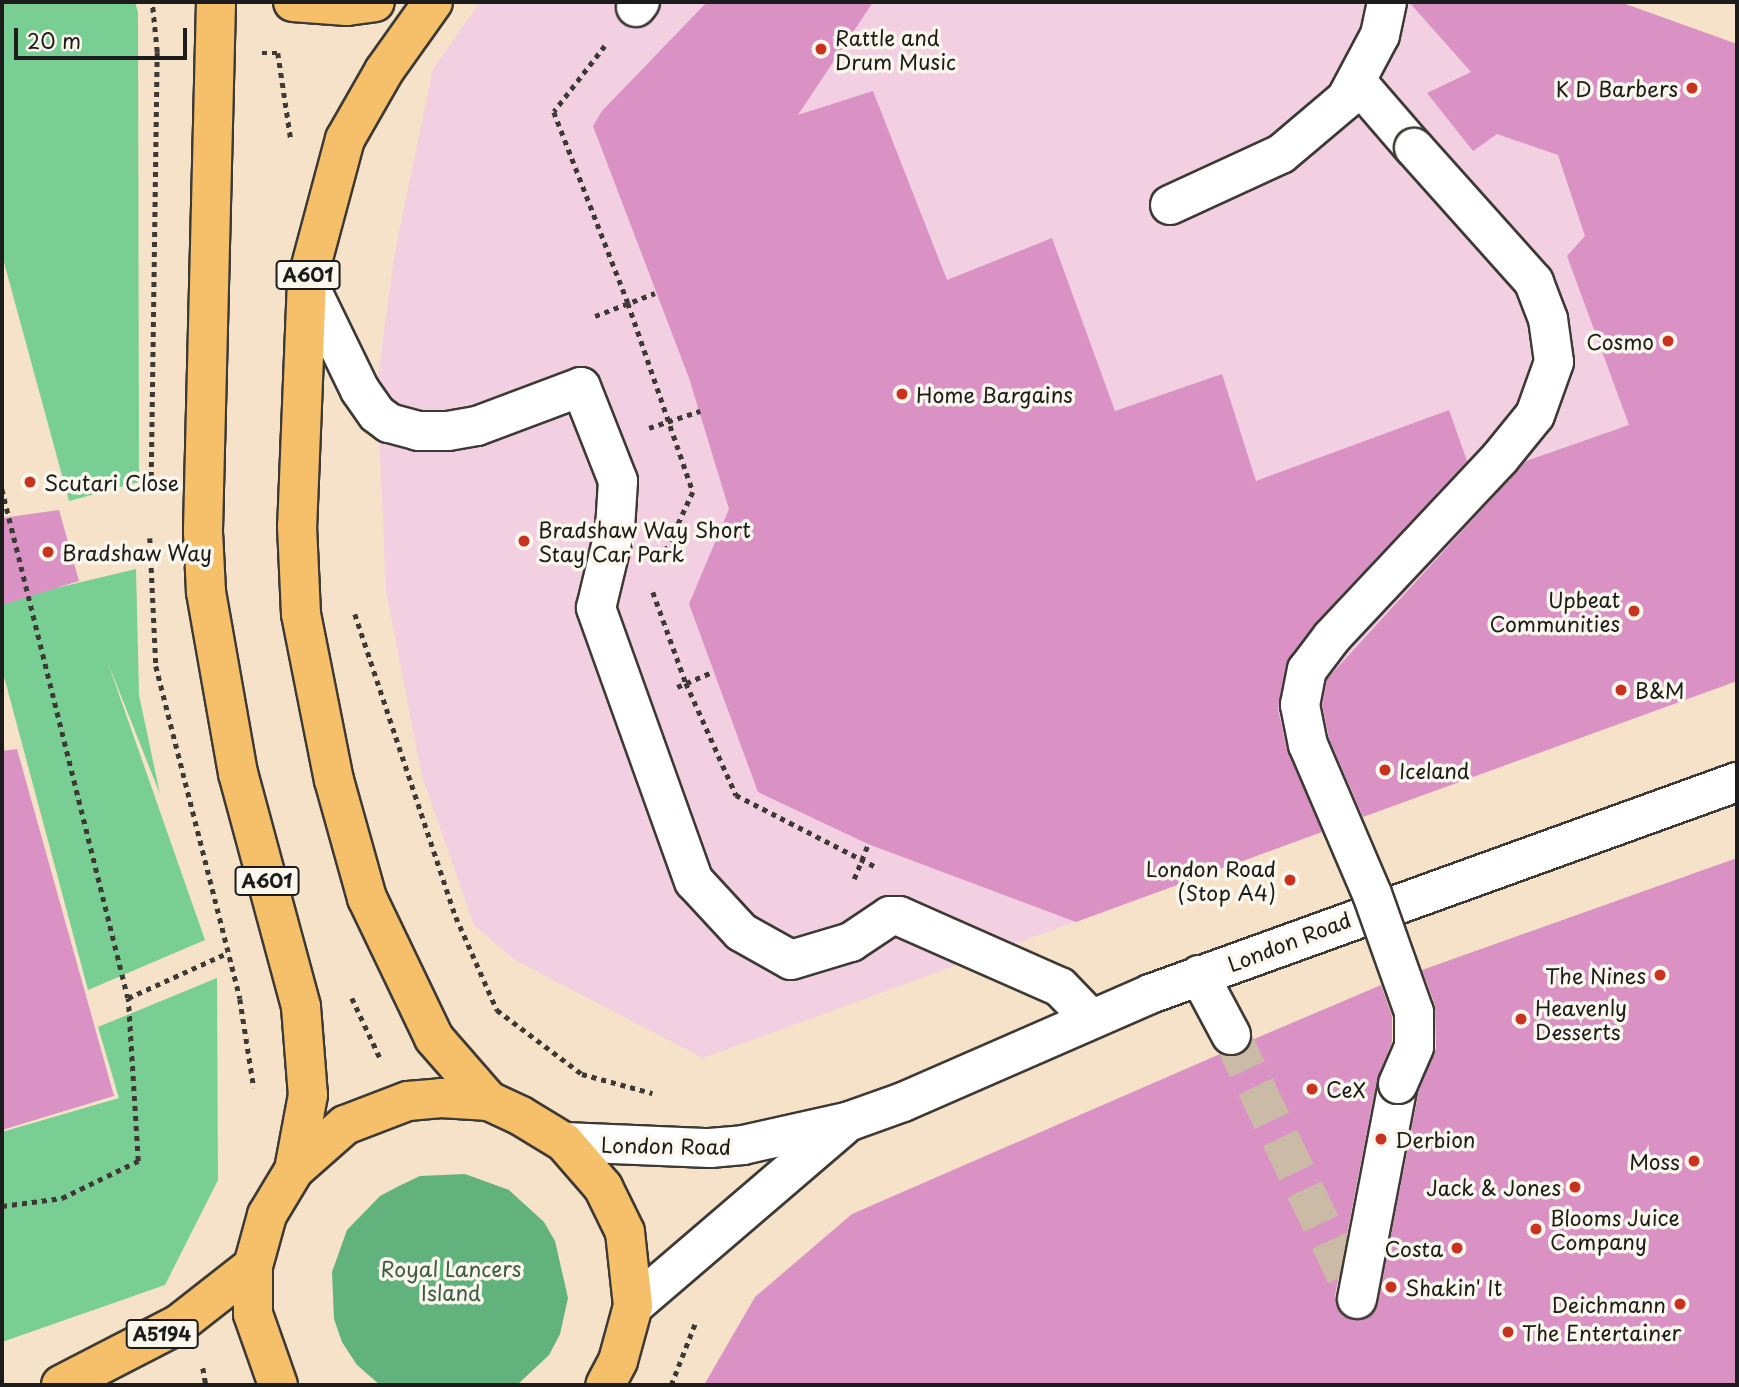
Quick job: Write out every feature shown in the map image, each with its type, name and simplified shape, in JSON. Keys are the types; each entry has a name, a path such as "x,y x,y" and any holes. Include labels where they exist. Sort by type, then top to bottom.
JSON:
{"main road":[{"name":"A601","path":"216,2 203,518 206,592 238,774 301,1007 308,1095 294,1170"},
{"path":"293,2 346,6 375,2"},
{"name":"A601","path":"433,2 384,71 345,139 332,175 307,281 297,526 301,614 314,693 367,898 386,947 434,1038 489,1101 564,1142 585,1163 617,1213 625,1232 633,1306 618,1361 605,1385"},
{"name":"A601","path":"278,1385 253,1314 253,1266 267,1215 294,1170 345,1125 408,1101 489,1101"},
{"name":"A5194","path":"61,1385 179,1324 253,1266"}],"street":[{"path":"1171,205 1280,154 1346,99 1380,35 1387,2"},
{"path":"1357,82 1534,282 1548,319 1554,362 1535,415 1500,458 1332,637 1307,670 1300,705 1308,745 1372,894 1414,1012 1414,1047 1398,1084 1357,1299"},
{"path":"307,281 360,390 377,414 389,423 418,431 448,432 477,426 581,387 618,481 615,529 596,608 694,881 741,932 791,960 851,942 890,916 899,916 1060,987 1088,1017"},
{"name":"London Road","path":"564,1142 710,1148 743,1145 850,1121 903,1102 1088,1017 1737,782"},
{"path":"1199,975 1231,1035"},
{"name":"London Road","path":"633,1306 761,1192 850,1121"}],"path":[{"path":"638,4 554,112 628,303 692,492 661,562"},
{"path":"157,52 278,53 295,163 332,175"},
{"path":"594,316 655,293"},
{"path":"638,432 700,411"},
{"path":"2,489 128,998 138,1161 62,1198 2,1206"},
{"path":"650,585 686,683 736,795 885,872"},
{"path":"354,610 456,917 497,1010 582,1074 657,1094"},
{"path":"664,692 712,672"},
{"path":"853,880 868,844"},
{"path":"128,998 227,953"},
{"path":"240,999 256,1100"}],"shaded area":[{"path":"480,2 1620,2 1737,45 1737,680 703,1058 515,960 474,925 422,776 386,590 377,383 395,252 433,69"}],"green space":[{"path":"2,2 135,2 138,12 139,482 69,501 2,255"},
{"path":"136,569 139,695 160,794 108,663 205,940 88,990 2,669 2,601"},
{"path":"217,978 218,1180 165,1285 2,1342 2,1132 119,1098 98,1027"},
{"name":"Royal Lancers Island","path":"465,1174 509,1190 544,1222 555,1241 568,1298 560,1334 549,1355 517,1385 380,1385 357,1365 342,1342 334,1319 332,1272 347,1230 380,1196 420,1176"}],"building":[{"path":"707,2 873,2 798,115 873,91 947,280 1052,238 1115,411 1222,374 1256,481 1449,410 1467,461 1316,622 1286,666 1278,709 1287,749 1322,832 1076,922 868,844 758,792 689,604 729,509 689,378 593,126 602,111"},
{"path":"1409,2 1620,2 1737,44 1737,681 1363,817 1329,738 1322,705 1327,679 1526,461 1629,425 1567,256 1585,236 1558,155 1497,134 1473,151 1427,93 1471,72"},
{"name":"Bradshaw Way","path":"59,510 79,581 2,605 2,518"},
{"path":"17,749 114,1096 2,1130 2,751"},
{"name":"Derbion","path":"1737,858 1737,1385 704,1385 755,1297 852,1214 1220,1054 1241,1055 1252,1040 1381,985 1392,1016 1392,1042 1377,1080 1335,1296 1343,1316 1365,1319 1378,1303 1419,1090 1436,1048 1435,1005 1422,970"}],"tunnel":[{"path":"1231,1035 1357,1299"}],"place":[{"name":"Rattle and Drum Music","path":"821,49"},
{"name":"K D Barbers","path":"1692,88"},
{"name":"Cosmo","path":"1668,341"},
{"name":"Home Bargains","path":"902,394"},
{"name":"Scutari Close","path":"30,482"},
{"name":"Bradshaw Way Short Stay Car Park","path":"524,541"},
{"name":"Bradshaw Way","path":"48,552"},
{"name":"Upbeat Communities","path":"1634,611"},
{"name":"B&M","path":"1621,690"},
{"name":"Iceland","path":"1385,770"},
{"name":"London Road (Stop A4)","path":"1290,880"},
{"name":"The Nines","path":"1660,975"},
{"name":"Heavenly Desserts","path":"1521,1019"},
{"name":"CeX","path":"1312,1089"},
{"name":"Derbion","path":"1381,1139"},
{"name":"Moss","path":"1694,1161"},
{"name":"Jack & Jones","path":"1575,1187"},
{"name":"Blooms Juice Company","path":"1536,1229"},
{"name":"Costa","path":"1457,1248"},
{"name":"Shakin' It","path":"1391,1287"},
{"name":"Deichmann","path":"1680,1304"},
{"name":"The Entertainer","path":"1508,1332"}]}
